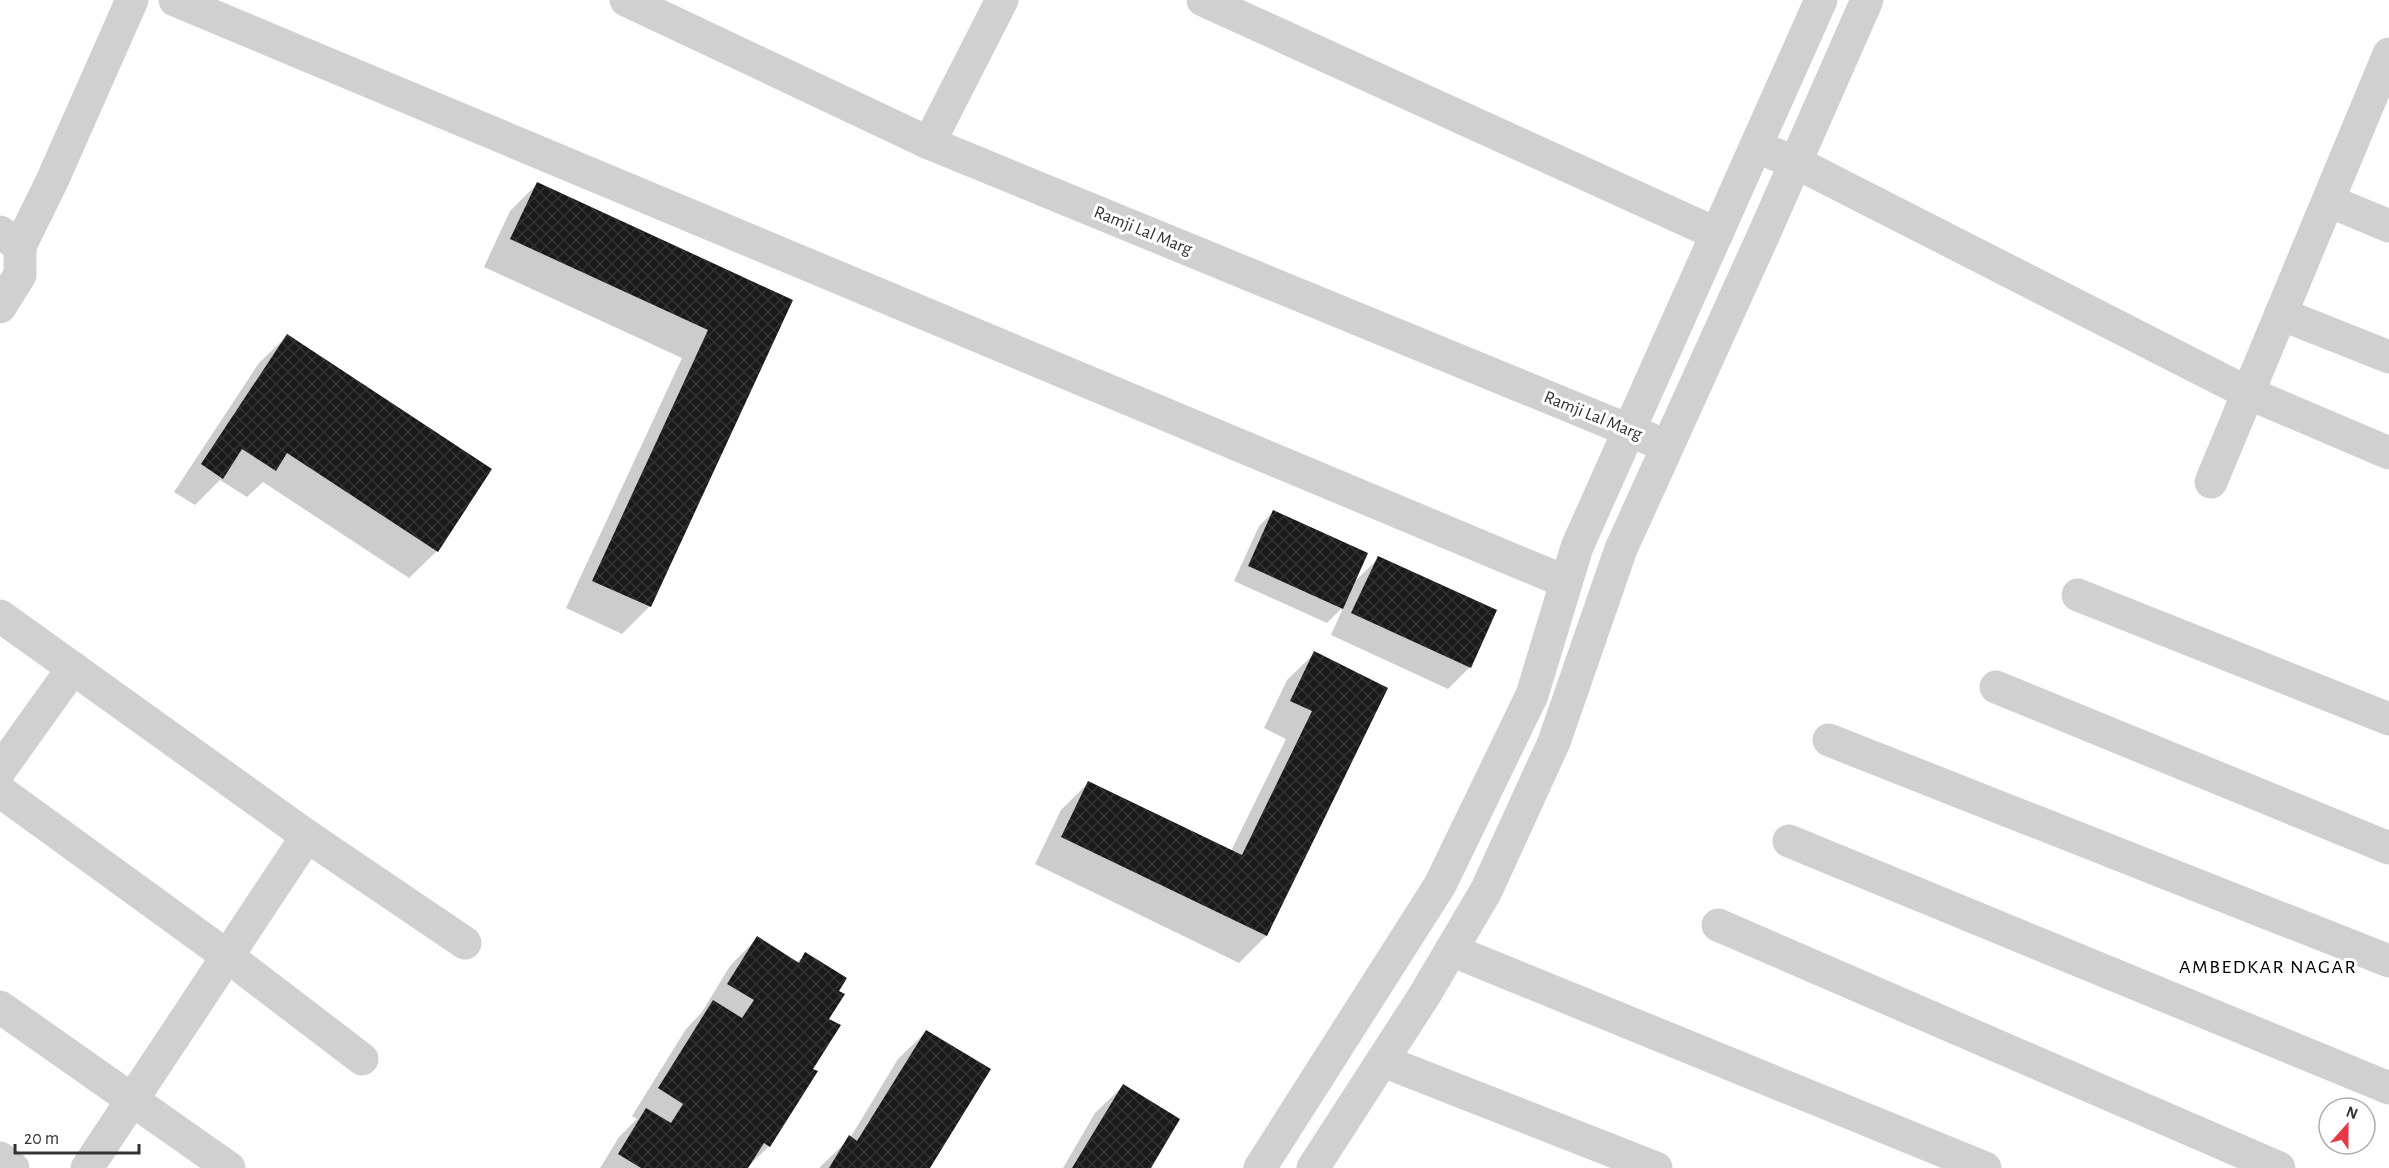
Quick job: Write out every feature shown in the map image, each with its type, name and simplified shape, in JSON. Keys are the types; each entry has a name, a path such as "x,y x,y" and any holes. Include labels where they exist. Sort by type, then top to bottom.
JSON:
{"street":[{"path":"0,307 20,275 10,239 52,181 132,0"},
{"path":"175,0 1566,582"},
{"name":"Ramji Lal Marg","path":"626,0 929,143 1667,447"},
{"path":"929,143 1002,0"},
{"path":"1203,0 1717,234"},
{"path":"1275,1164 1440,885 1532,695 1577,547 1821,0"},
{"path":"1313,1168 1383,1061 1486,891 1554,742 1621,549 1867,0"},
{"path":"2211,482 2329,201 2379,107 2389,54"},
{"path":"1756,146 1796,162 2248,393 2389,453"},
{"path":"2329,201 2389,226"},
{"path":"2281,315 2389,357"},
{"path":"2078,595 2389,719"},
{"path":"0,616 307,836 465,943"},
{"path":"0,770 72,668"},
{"path":"1996,687 2389,848"},
{"path":"1829,740 2389,961"},
{"path":"0,791 227,956 362,1059"},
{"path":"87,1168 307,836"},
{"path":"1789,841 2389,1088"},
{"path":"1718,925 2279,1168"},
{"path":"1451,950 1985,1168"},
{"path":"0,1007 229,1168"},
{"path":"1383,1061 1656,1168"},
{"path":"0,1158 14,1168"}],"building":[{"path":"537,182 793,300 651,607 592,581 708,330 510,239"},
{"path":"287,334 492,469 438,552 287,453 276,471 242,449 223,479 201,464"},
{"path":"1273,510 1368,553 1343,609 1248,566"},
{"path":"1378,556 1497,610 1471,668 1351,613"},
{"path":"1314,651 1388,688 1267,936 1061,837 1088,781 1242,855 1312,711 1290,701"},
{"path":"757,936 799,963 805,952 847,978 839,991 845,994 829,1019 841,1025 813,1069 818,1071 770,1147 764,1143 748,1168 641,1168 618,1154 646,1108 671,1123 683,1104 658,1088 713,1000 742,1018 754,1000 727,984"},
{"path":"926,1030 991,1069 930,1168 829,1168 849,1135 857,1141"},
{"path":"1123,1084 1180,1119 1151,1168 1072,1168"}],"district":[{"name":"AMBEDKAR NAGAR","path":"2268,967"}]}
